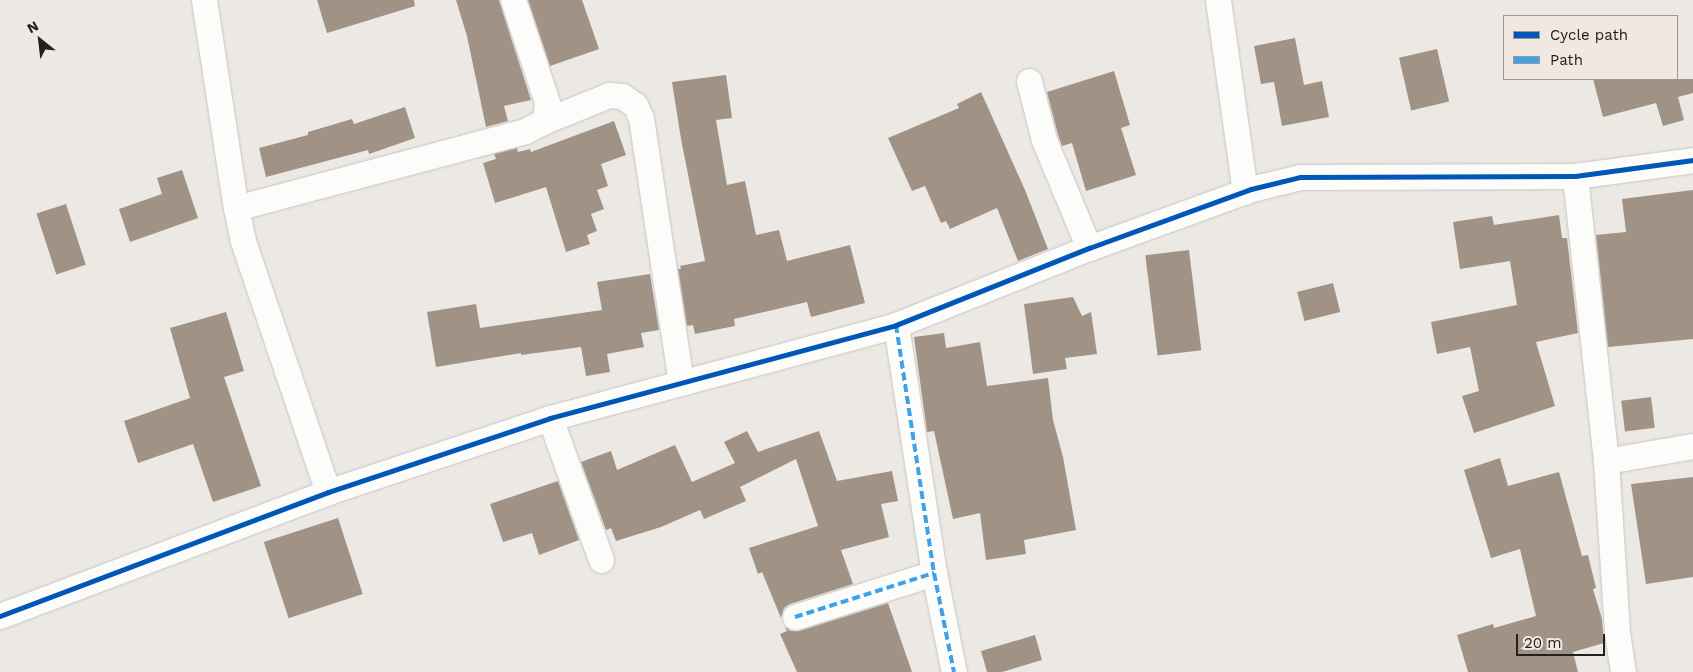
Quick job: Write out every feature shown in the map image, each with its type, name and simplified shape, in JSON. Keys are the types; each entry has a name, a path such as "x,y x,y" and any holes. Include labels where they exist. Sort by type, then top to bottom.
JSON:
{"street":[{"path":"204,0 236,208 243,241 328,492"},
{"path":"513,0 547,102 545,121"},
{"path":"1218,0 1245,192"},
{"path":"1029,80 1044,140 1089,248"},
{"path":"236,208 525,131 545,121 609,96 622,96 635,105 641,118 681,382"},
{"path":"0,616 328,492 550,418 896,325 1089,248 1245,192 1300,177 1575,176 1693,160"},
{"path":"1575,176 1606,461 1617,632 1623,672"},
{"path":"896,325 934,573 954,672"},
{"path":"550,418 601,560"},
{"path":"1606,461 1693,446"},
{"path":"795,617 934,573"}],"building":[{"path":"317,0 414,0 415,6 327,33"},
{"path":"456,0 499,0 531,100 504,106 508,121 486,127 467,36"},
{"path":"528,0 582,0 599,49 550,66"},
{"path":"1295,38 1304,85 1322,81 1329,117 1282,126 1274,82 1261,84 1254,46"},
{"path":"1437,49 1449,102 1411,110 1399,58"},
{"path":"1114,71 1130,125 1121,128 1136,175 1086,191 1072,143 1062,146 1047,92"},
{"path":"726,75 732,118 716,120 727,185 745,181 756,235 779,230 787,261 850,245 865,303 811,317 807,302 734,319 735,326 695,334 693,325 687,326 678,269 681,269 680,266 705,261 672,82"},
{"path":"1693,79 1693,93 1678,97 1684,120 1663,126 1656,103 1603,117 1593,80"},
{"path":"981,92 1025,190 1048,249 1018,261 997,208 950,229 946,221 941,223 925,186 912,191 888,138 959,108 957,104"},
{"path":"405,107 415,138 369,154 368,150 266,177 259,148 308,135 308,132 352,119 354,124"},
{"path":"614,121 626,155 601,164 608,186 597,190 604,209 591,214 597,231 587,235 590,244 566,252 546,187 495,203 483,163 496,159 494,154 517,148 518,152 530,149 531,152"},
{"path":"182,170 198,218 130,242 119,209 162,194 157,178"},
{"path":"1693,190 1693,339 1608,347 1596,235 1626,232 1622,199"},
{"path":"66,204 86,265 56,274 37,214"},
{"path":"1559,215 1562,238 1567,238 1578,333 1536,342 1555,406 1474,433 1462,396 1479,391 1470,347 1437,354 1431,322 1517,305 1510,261 1460,269 1453,222 1492,216 1494,225"},
{"path":"1189,250 1201,350 1158,356 1145,255"},
{"path":"650,274 659,330 641,333 644,347 607,354 610,372 586,376 581,347 521,355 521,353 436,367 427,312 476,304 480,328 602,310 597,282"},
{"path":"1333,283 1340,312 1304,321 1297,292"},
{"path":"1073,297 1082,316 1091,312 1097,354 1065,358 1067,369 1033,374 1024,304"},
{"path":"226,312 244,371 224,377 261,486 213,502 193,444 138,463 124,421 190,398 170,328"},
{"path":"944,333 946,348 980,342 987,386 1048,378 1053,420 1063,457 1076,530 1024,540 1026,554 986,560 980,513 953,519 934,431 927,432 914,337"},
{"path":"1651,397 1655,428 1625,431 1621,401"},
{"path":"747,431 758,452 819,431 837,481 892,471 898,501 881,504 889,537 841,550 853,584 790,604 784,608 781,618 762,572 758,574 749,548 818,526 796,459 740,487 746,501 704,519 700,510 661,527 616,541 611,528 606,530 581,462 611,451 617,470 675,445 692,482 735,463 724,442"},
{"path":"1500,458 1508,486 1559,472 1582,556 1588,555 1596,588 1593,589 1602,619 1604,643 1573,652 1578,672 1468,672 1457,635 1493,624 1494,628 1536,616 1520,549 1491,558 1464,470"},
{"path":"1693,477 1693,577 1646,584 1631,484"},
{"path":"558,481 579,540 539,555 532,533 503,542 490,504"},
{"path":"338,518 363,594 289,618 264,542"},
{"path":"888,603 912,672 797,672 780,634 787,631 785,627 791,631 799,631"},
{"path":"1035,635 1042,660 1002,672 987,672 981,651"}],"marked path":[{"path":"896,325 934,573 954,672"},
{"path":"795,617 934,573"}],"cycle path":[{"path":"0,616 328,492 550,418 896,325 1089,248 1251,189 1300,177 1575,176 1693,160"}]}
